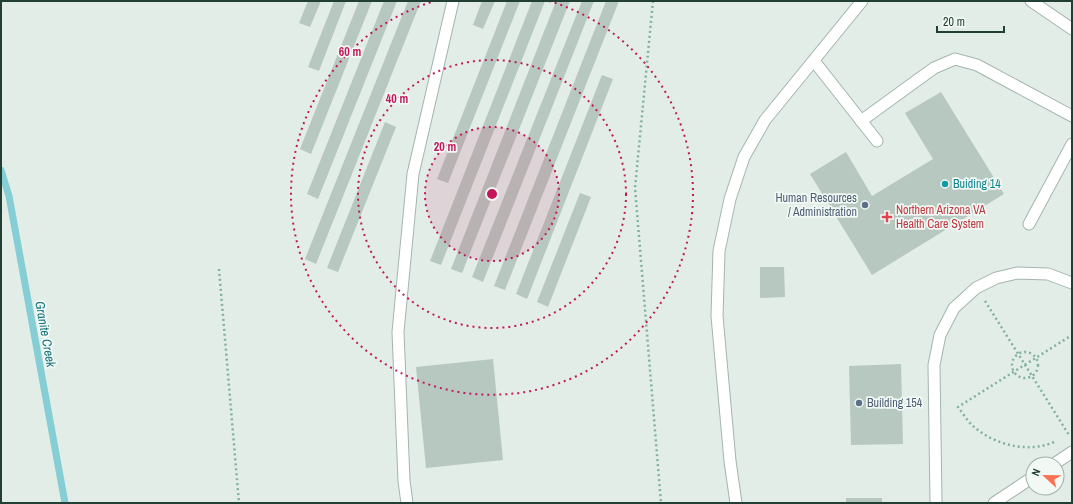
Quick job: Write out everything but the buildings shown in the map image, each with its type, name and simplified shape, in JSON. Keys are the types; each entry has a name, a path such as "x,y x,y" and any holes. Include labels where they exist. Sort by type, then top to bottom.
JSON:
{"lane":[{"path":"407,503 404,481 398,324 413,174 453,1"},
{"path":"736,503 730,462 717,316 719,251 730,199 744,157 765,120 862,1"},
{"path":"1031,1 1072,28"},
{"path":"861,121 934,68 955,59 977,65 1072,116"},
{"path":"814,61 877,141"},
{"path":"1029,224 1072,144"},
{"path":"936,503 934,365 940,335 954,308 976,288 996,278 1016,273 1048,274 1072,283"},
{"path":"994,503 1025,483"}],"path":[{"path":"654,1 635,188 661,503"},
{"path":"218,269 239,503"},
{"path":"984,299 1032,376 1071,434 1063,438"},
{"path":"1056,441 1050,444 1028,447 1007,445 988,437 970,424 958,407 1072,335"},
{"path":"1030,352 1036,357 1038,369 1032,376 1028,378 1020,377 1014,371 1012,367 1013,359 1018,353 1030,352"}],"waterway":[{"name":"Granite Creek","path":"1,170 9,196 65,503"}],"place":[{"name":"Buiding 14","path":"945,184"},
{"name":"Human Resources / Administration","path":"865,205"},
{"name":"Northern Arizona VA Health Care System","path":"887,217"},
{"name":"Building 154","path":"859,403"}]}
